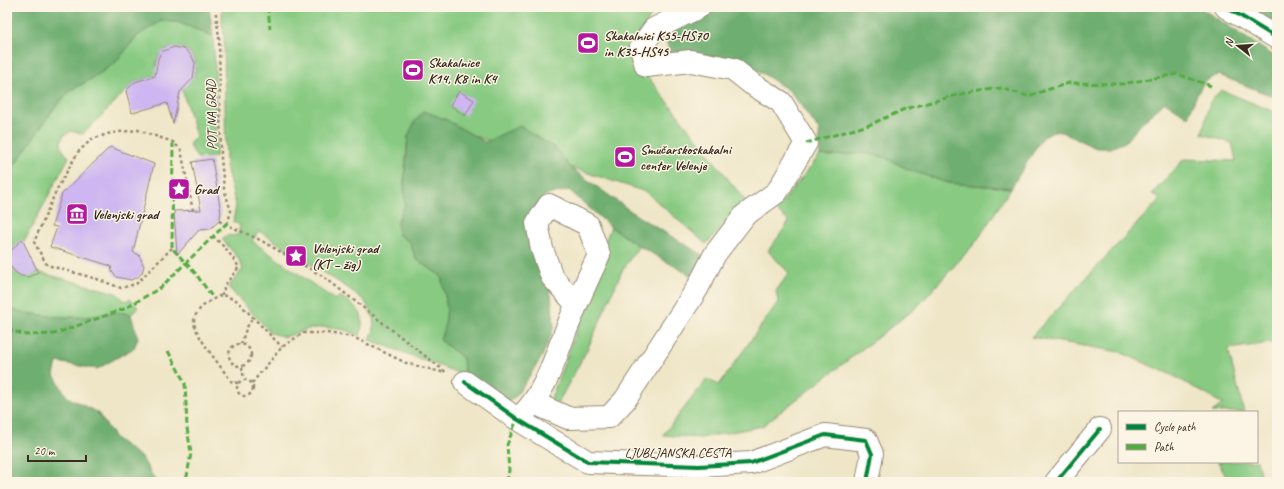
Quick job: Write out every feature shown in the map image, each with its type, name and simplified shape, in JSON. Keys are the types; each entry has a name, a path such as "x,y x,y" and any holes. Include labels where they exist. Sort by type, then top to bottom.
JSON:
{"street":[{"path":"534,403 568,418 609,417 630,394 697,289 714,254 745,215 777,192 806,143 781,102 752,84 733,69 691,61 646,66 641,47 654,29 699,7"},
{"path":"1226,7 1277,38"},
{"path":"517,420 534,403 576,304"},
{"name":"LJUBLJANSKA CESTA","path":"456,377 517,420 588,462 699,466 751,463 825,435 866,440 872,454 867,482"},
{"path":"1056,482 1100,429"}],"path":[{"path":"172,248 136,284 121,288 97,278 47,265 34,242 56,191 78,152 92,139 111,133 138,130 173,142 181,150 193,211"},
{"path":"219,221 262,241 324,277 456,377"},
{"path":"213,236 227,250 239,267 225,285 222,295"},
{"path":"238,384 232,382 216,361 194,322 197,311 214,298 222,295 236,300 282,347"},
{"path":"241,344 246,329 252,318"},
{"path":"252,383 282,347 303,333 327,333 354,337 406,363 456,377"},
{"path":"241,344 247,346 251,351 252,358 248,364 242,367 236,366 231,362 228,356 230,349 235,345 241,344"},
{"path":"242,367 244,379"},
{"path":"244,379 252,383 254,389 251,394 246,397 240,395 237,390 238,384 244,379"}],"green space":[{"path":"7,7 209,7 213,36 177,22 161,21 137,36 115,63 88,81 70,90 52,111 7,176"},
{"path":"222,7 648,7 651,15 630,54 747,203 706,244 646,192 432,122 408,136 404,182 405,204 397,223 399,235 410,242 416,259 441,276 445,294 446,315 440,340 463,358 464,375 370,340 374,330 373,317 365,301 348,288 259,231 252,241 335,300 340,296 352,304 359,312 362,321 360,336 345,330 324,327 308,329 285,337 271,333 228,287 243,269 238,258 222,239 226,236 238,235 240,225 233,222 236,206 226,166 224,36"},
{"path":"656,7 1199,7 1277,58 1277,98 1219,75 1212,77 1203,85 1196,97 1188,117 1165,102 1144,121 1125,142 1110,148 1096,148 1057,130 1042,138 1011,188 948,183 910,170 884,157 865,153 829,156 820,155 819,130 790,91 745,62 707,56 670,54"},
{"path":"1250,7 1277,7 1277,24"},
{"path":"161,21 177,22 213,36 216,157 197,158 189,144 196,136 181,86 188,83 192,79 195,71 195,61 190,53 183,49 174,48 166,50 160,55 157,63 159,75 135,82 83,134 71,131 63,136 61,142 62,147 64,152 69,157 24,242 16,246 9,258 10,264 15,272 19,274 27,275 38,272 116,293 125,301 130,299 138,307 131,315 119,312 86,317 61,317 7,309 7,176 52,111 71,90 88,81 115,63 137,36"},
{"path":"1221,90 1277,113 1277,342 1228,349 1244,411 1213,411 1223,404 1174,376 1120,352 1031,337 1160,199 1152,194 1184,159 1236,161 1232,143 1202,134 1210,102"},
{"path":"424,111 445,119 485,142 520,126 556,149 571,168 639,217 706,257 695,278 639,246 611,227 569,190 546,195 531,211 530,237 551,295 554,327 542,357 516,396 507,403 464,375 463,358 440,340 446,315 445,294 441,276 416,259 410,242 399,235 397,223 405,204 404,182 408,136 415,121"},
{"path":"865,153 884,157 910,170 948,183 1011,188 976,242 917,307 762,426 701,438 663,435 707,379 719,385 778,302 776,291 789,273 768,251 789,222 776,210 820,155 829,156"},
{"path":"611,227 639,246 622,271 587,350 554,410 548,406 576,332 601,251"},
{"path":"7,309 61,317 86,317 119,312 131,315 138,338 134,348 97,369 57,362 54,375 67,397 98,413 115,438 142,458 156,482 7,482"},
{"path":"1219,463 1257,463 1262,482 1229,482"}],"building":[{"path":"174,47 184,49 191,55 195,63 193,78 180,92 173,124 167,103 132,113 126,91 135,82 155,76 158,59 161,52"},
{"path":"459,91 474,100 465,116 450,105"},
{"name":"Velenjski grad","path":"110,147 154,164 133,252 139,255 144,266 142,273 138,277 131,280 117,277 112,272 111,266 50,247 57,227 52,226 62,194"},
{"path":"212,159 221,213 219,221 210,229 199,230 177,255 174,211 201,210 192,162"},
{"path":"22,239 38,272 29,277 21,276 10,266 9,258 11,251"}],"marked path":[{"path":"268,7 270,29"},
{"path":"806,143 869,125 905,109 961,94 1000,88 1028,96 1069,83 1122,84 1177,74 1211,86"},
{"path":"173,142 172,248 196,274 213,298"},
{"path":"7,329 26,335 54,334 124,309 160,288 228,222"},
{"path":"168,351 185,383 187,428 191,453 186,482"},
{"path":"507,482 509,470 507,445 517,419"}],"cycle path":[{"path":"1226,7 1277,38"},
{"path":"465,382 517,419 588,462 699,466 751,463 825,435 866,440 872,454 867,482"},
{"path":"1056,482 1100,429"}],"place":[{"name":"Skakalnici K55-HS70 in K35-HS45","path":"588,43"},
{"name":"Skakalnice K14, K8 in K4","path":"413,70"},
{"name":"Smučarskoskakalni center Velenje","path":"625,157"},
{"name":"Grad","path":"179,189"},
{"name":"Velenjski grad","path":"77,214"},
{"name":"Velenjski grad (KT – žig)","path":"296,256"}]}
